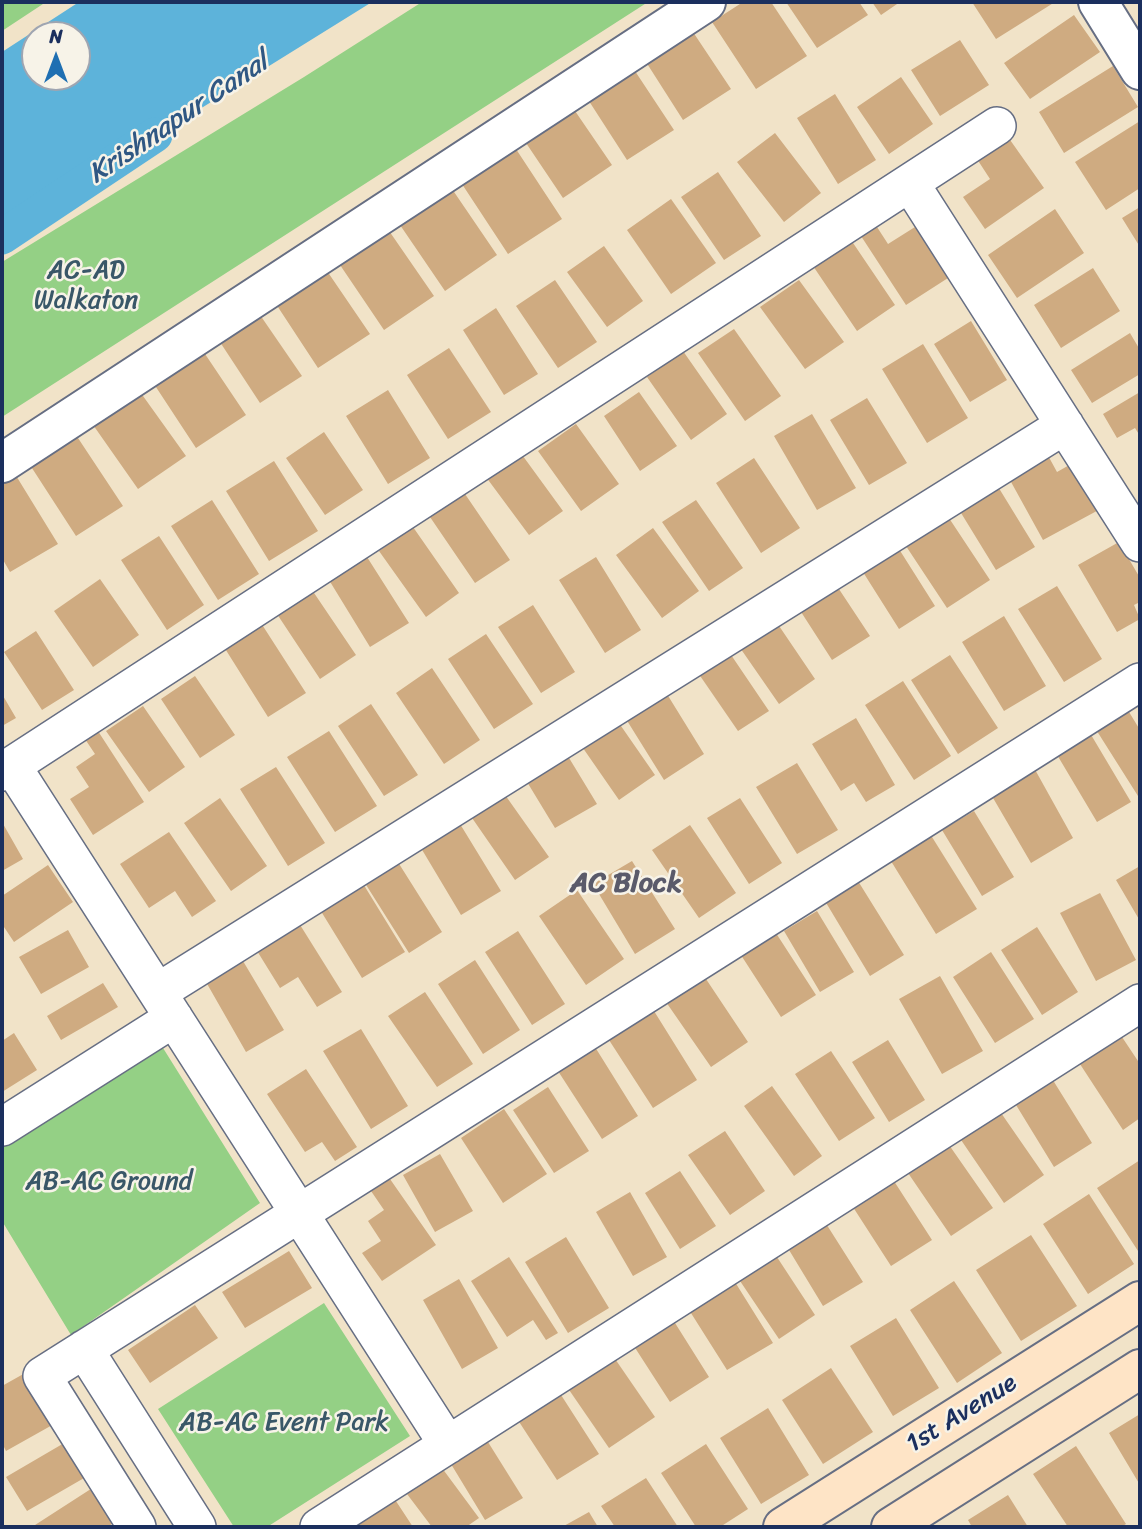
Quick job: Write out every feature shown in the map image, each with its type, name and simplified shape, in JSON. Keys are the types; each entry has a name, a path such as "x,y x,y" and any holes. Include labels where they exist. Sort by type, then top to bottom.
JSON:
{"main road":[{"name":"1st Avenue","path":"783,1527 1140,1301"},
{"path":"891,1527 1140,1369"}],"street":[{"path":"2,463 706,2"},
{"path":"1098,2 1140,70"},
{"path":"448,1445 166,1005 7,769 997,126"},
{"path":"910,183 1065,425 1138,533"},
{"path":"2,1127 166,1005 1065,425"},
{"path":"137,1527 42,1376 1140,682"},
{"path":"319,1527 1140,1003"},
{"path":"84,1349 198,1527"}],"green space":[{"path":"2,2 46,2 2,31"},
{"name":"AC-AD Walkaton","path":"422,2 648,2 2,417 2,262"},
{"name":"AB-AC Ground","path":"153,1032 260,1203 71,1335 2,1221 2,1127"},
{"name":"AB-AC Event Park","path":"324,1303 410,1436 267,1527 234,1527 158,1409"}],"water":[{"path":"79,2 372,2 2,232 2,52 21,40 21,91 91,91 91,21 50,21"}],"building":[{"path":"743,2 771,2 807,56 756,89 712,22"},
{"path":"786,2 859,2 868,15 817,48"},
{"path":"872,2 900,2 881,15"},
{"path":"972,2 1055,2 996,39"},
{"path":"1074,15 1100,52 1030,99 1004,63"},
{"path":"693,32 731,89 683,120 646,62"},
{"path":"960,40 989,85 940,116 911,70"},
{"path":"1113,66 1138,107 1064,153 1039,112"},
{"path":"633,68 674,130 627,160 587,98"},
{"path":"901,77 933,124 889,154 857,107"},
{"path":"835,94 876,160 838,184 797,118"},
{"path":"573,108 612,165 563,198 524,140"},
{"path":"1140,121 1140,188 1106,210 1075,162"},
{"path":"775,133 821,193 784,222 737,162"},
{"path":"1008,137 1044,188 985,229 963,197 990,179 977,159"},
{"path":"514,146 562,219 508,254 460,181"},
{"path":"718,172 761,236 724,260 681,197"},
{"path":"450,186 497,255 445,291 398,222"},
{"path":"671,199 716,263 671,294 627,230"},
{"path":"1140,207 1140,247 1122,218"},
{"path":"1055,209 1084,253 1017,298 988,255"},
{"path":"385,225 434,296 384,330 336,259"},
{"path":"877,227 888,244 915,227 948,278 906,305 861,236"},
{"path":"849,237 895,305 857,331 811,263"},
{"path":"604,246 643,301 607,327 567,272"},
{"path":"325,268 370,334 318,368 274,301"},
{"path":"1093,268 1120,311 1061,348 1034,305"},
{"path":"555,280 597,342 558,368 516,306"},
{"path":"799,280 844,342 805,369 760,307"},
{"path":"496,308 538,374 504,395 463,330"},
{"path":"258,312 302,376 260,403 218,339"},
{"path":"971,321 1007,380 970,402 934,344"},
{"path":"734,329 781,396 745,421 698,353"},
{"path":"1130,333 1140,350 1140,374 1092,403 1071,370"},
{"path":"923,344 968,418 927,443 882,369"},
{"path":"201,348 246,415 196,448 152,381"},
{"path":"449,348 491,412 448,439 407,375"},
{"path":"683,351 727,414 691,440 647,377"},
{"path":"138,389 186,456 138,489 91,422"},
{"path":"388,390 430,458 388,484 346,416"},
{"path":"639,392 677,446 640,471 604,416"},
{"path":"1140,392 1140,436 1135,428 1117,438 1103,414"},
{"path":"867,398 907,463 869,485 830,420"},
{"path":"812,414 856,488 817,510 774,436"},
{"path":"576,424 619,484 581,511 538,451"},
{"path":"324,432 363,490 325,515 286,458"},
{"path":"76,435 123,506 76,536 30,465"},
{"path":"1045,450 1057,472 1080,459 1106,506 1043,540 1005,471"},
{"path":"520,452 563,511 529,535 486,477"},
{"path":"754,458 800,528 761,553 716,483"},
{"path":"274,461 318,531 269,561 226,491"},
{"path":"15,474 58,544 10,572 2,558 2,482"},
{"path":"997,485 1035,547 996,570 958,508"},
{"path":"465,494 510,560 475,583 430,517"},
{"path":"212,500 259,574 218,600 171,526"},
{"path":"696,500 743,568 709,591 662,522"},
{"path":"945,512 990,580 947,608 902,540"},
{"path":"413,527 459,593 426,617 379,551"},
{"path":"653,528 699,591 662,618 616,555"},
{"path":"159,536 204,605 167,630 121,560"},
{"path":"892,538 935,606 899,629 856,561"},
{"path":"1119,542 1140,578 1140,602 1134,605 1140,619 1117,632 1078,565"},
{"path":"367,557 409,623 370,647 329,580"},
{"path":"596,557 641,630 605,653 559,580"},
{"path":"831,577 870,636 832,660 794,601"},
{"path":"100,579 139,635 93,667 54,611"},
{"path":"1057,586 1102,659 1064,682 1018,609"},
{"path":"310,587 356,655 320,679 275,611"},
{"path":"533,605 575,672 541,693 498,627"},
{"path":"1004,616 1046,686 1004,711 962,642"},
{"path":"773,617 815,679 779,704 736,642"},
{"path":"261,623 306,693 268,717 224,647"},
{"path":"36,631 74,690 42,710 4,652"},
{"path":"486,634 533,704 494,729 448,659"},
{"path":"725,646 769,711 738,731 694,667"},
{"path":"950,655 998,728 958,754 911,680"},
{"path":"432,668 480,740 444,764 396,693"},
{"path":"195,676 235,735 200,758 161,699"},
{"path":"903,681 951,756 914,780 865,705"},
{"path":"662,686 704,754 664,780 621,711"},
{"path":"2,694 16,718 2,726"},
{"path":"371,704 418,775 384,796 338,726"},
{"path":"143,706 185,767 149,792 106,731"},
{"path":"1126,707 1140,730 1138,796 1095,728"},
{"path":"612,713 655,775 619,800 576,738"},
{"path":"856,718 895,785 866,802 854,783 841,791 812,744"},
{"path":"96,728 144,802 93,835 70,799 89,787 76,767 95,754 83,736"},
{"path":"1087,728 1131,802 1097,822 1053,748"},
{"path":"329,731 377,806 335,832 287,757"},
{"path":"563,748 597,804 555,828 521,772"},
{"path":"797,763 838,830 797,854 756,787"},
{"path":"1033,766 1073,838 1031,863 989,791"},
{"path":"276,767 325,843 288,866 240,789"},
{"path":"503,792 549,857 515,880 470,815"},
{"path":"220,798 267,866 231,891 184,823"},
{"path":"740,798 782,863 749,884 707,818"},
{"path":"974,811 1014,877 982,896 942,830"},
{"path":"457,819 501,891 461,915 418,843"},
{"path":"2,822 23,859 2,871"},
{"path":"690,825 736,893 699,918 652,850"},
{"path":"927,829 977,909 936,934 886,853"},
{"path":"169,832 216,901 192,917 175,891 149,908 120,864"},
{"path":"396,859 442,932 409,953 363,880"},
{"path":"632,861 675,929 635,954 593,884"},
{"path":"48,865 73,902 14,942 2,924 2,896"},
{"path":"1140,866 1140,921 1116,880"},
{"path":"858,881 904,955 870,976 825,901"},
{"path":"362,882 405,952 362,978 319,908"},
{"path":"577,890 624,959 586,985 539,916"},
{"path":"1100,893 1136,960 1096,981 1060,913"},
{"path":"817,911 854,972 820,992 784,931"},
{"path":"297,920 342,992 317,1007 298,977 280,988 254,946"},
{"path":"1037,927 1078,992 1042,1015 1001,950"},
{"path":"68,930 89,967 41,994 19,957"},
{"path":"774,930 816,995 781,1017 739,952"},
{"path":"518,931 565,1004 532,1025 485,952"},
{"path":"991,952 1034,1019 995,1043 953,977"},
{"path":"475,960 520,1030 483,1054 438,984"},
{"path":"243,961 284,1030 246,1052 206,982"},
{"path":"704,976 748,1042 711,1067 666,1002"},
{"path":"940,976 983,1051 942,1074 899,999"},
{"path":"103,983 118,1007 61,1040 47,1016"},
{"path":"425,992 473,1064 437,1087 388,1016"},
{"path":"654,1011 697,1080 653,1108 609,1040"},
{"path":"361,1029 408,1106 371,1129 323,1051"},
{"path":"14,1033 37,1070 2,1092 2,1041"},
{"path":"1120,1034 1140,1064 1140,1118 1123,1130 1078,1061"},
{"path":"888,1040 925,1100 889,1122 852,1062"},
{"path":"595,1047 638,1116 602,1139 558,1071"},
{"path":"831,1051 875,1118 839,1141 795,1074"},
{"path":"306,1069 357,1147 335,1161 322,1142 305,1152 267,1094"},
{"path":"1051,1077 1092,1143 1054,1167 1013,1100"},
{"path":"772,1086 822,1156 794,1176 744,1106"},
{"path":"548,1087 589,1151 554,1173 513,1110"},
{"path":"504,1109 547,1174 503,1203 461,1138"},
{"path":"999,1110 1044,1175 1004,1203 959,1137"},
{"path":"725,1131 765,1191 730,1215 688,1155"},
{"path":"947,1142 993,1208 951,1236 906,1170"},
{"path":"440,1154 473,1211 435,1232 403,1175"},
{"path":"1140,1160 1140,1254 1097,1188"},
{"path":"680,1171 716,1226 680,1249 645,1193"},
{"path":"892,1178 932,1240 891,1266 851,1204"},
{"path":"390,1179 436,1245 382,1281 362,1253 381,1241 368,1221 384,1210 371,1191"},
{"path":"630,1192 667,1257 633,1276 596,1212"},
{"path":"1089,1194 1134,1264 1088,1294 1043,1224"},
{"path":"825,1222 863,1282 823,1306 786,1245"},
{"path":"1031,1235 1077,1306 1021,1341 976,1270"},
{"path":"566,1237 609,1308 568,1333 525,1262"},
{"path":"289,1251 312,1288 245,1328 222,1292"},
{"path":"773,1251 815,1315 779,1339 736,1275"},
{"path":"509,1257 558,1333 546,1340 533,1320 507,1337 471,1281"},
{"path":"730,1274 773,1343 727,1370 684,1302"},
{"path":"459,1279 498,1348 462,1369 423,1300"},
{"path":"954,1281 1002,1353 957,1383 910,1310"},
{"path":"195,1305 218,1338 150,1383 128,1350"},
{"path":"670,1315 709,1377 670,1402 630,1340"},
{"path":"896,1318 939,1388 893,1416 850,1346"},
{"path":"611,1353 655,1417 609,1448 565,1384"},
{"path":"34,1368 63,1419 6,1451 2,1443 2,1386"},
{"path":"831,1368 873,1432 823,1464 782,1400"},
{"path":"554,1384 599,1454 557,1480 512,1411"},
{"path":"768,1408 809,1475 761,1504 720,1438"},
{"path":"1140,1414 1140,1485 1109,1433"},
{"path":"71,1439 91,1474 27,1511 6,1477"},
{"path":"488,1442 523,1498 485,1520 451,1464"},
{"path":"706,1444 748,1509 720,1527 696,1527 661,1473"},
{"path":"1076,1446 1126,1524 1121,1527 1068,1527 1033,1474"},
{"path":"442,1468 479,1518 466,1527 432,1527 407,1494"},
{"path":"646,1478 678,1527 615,1527 601,1506"},
{"path":"97,1485 120,1519 107,1527 35,1525"},
{"path":"390,1492 413,1527 355,1527 349,1518"},
{"path":"1008,1495 1028,1527 972,1527 968,1520"},
{"path":"589,1512 598,1527 562,1527"}],"waterway":[{"name":"Krishnapur Canal","path":"2,237 155,135"}],"district":[{"name":"AC Block","path":"626,884"}]}
